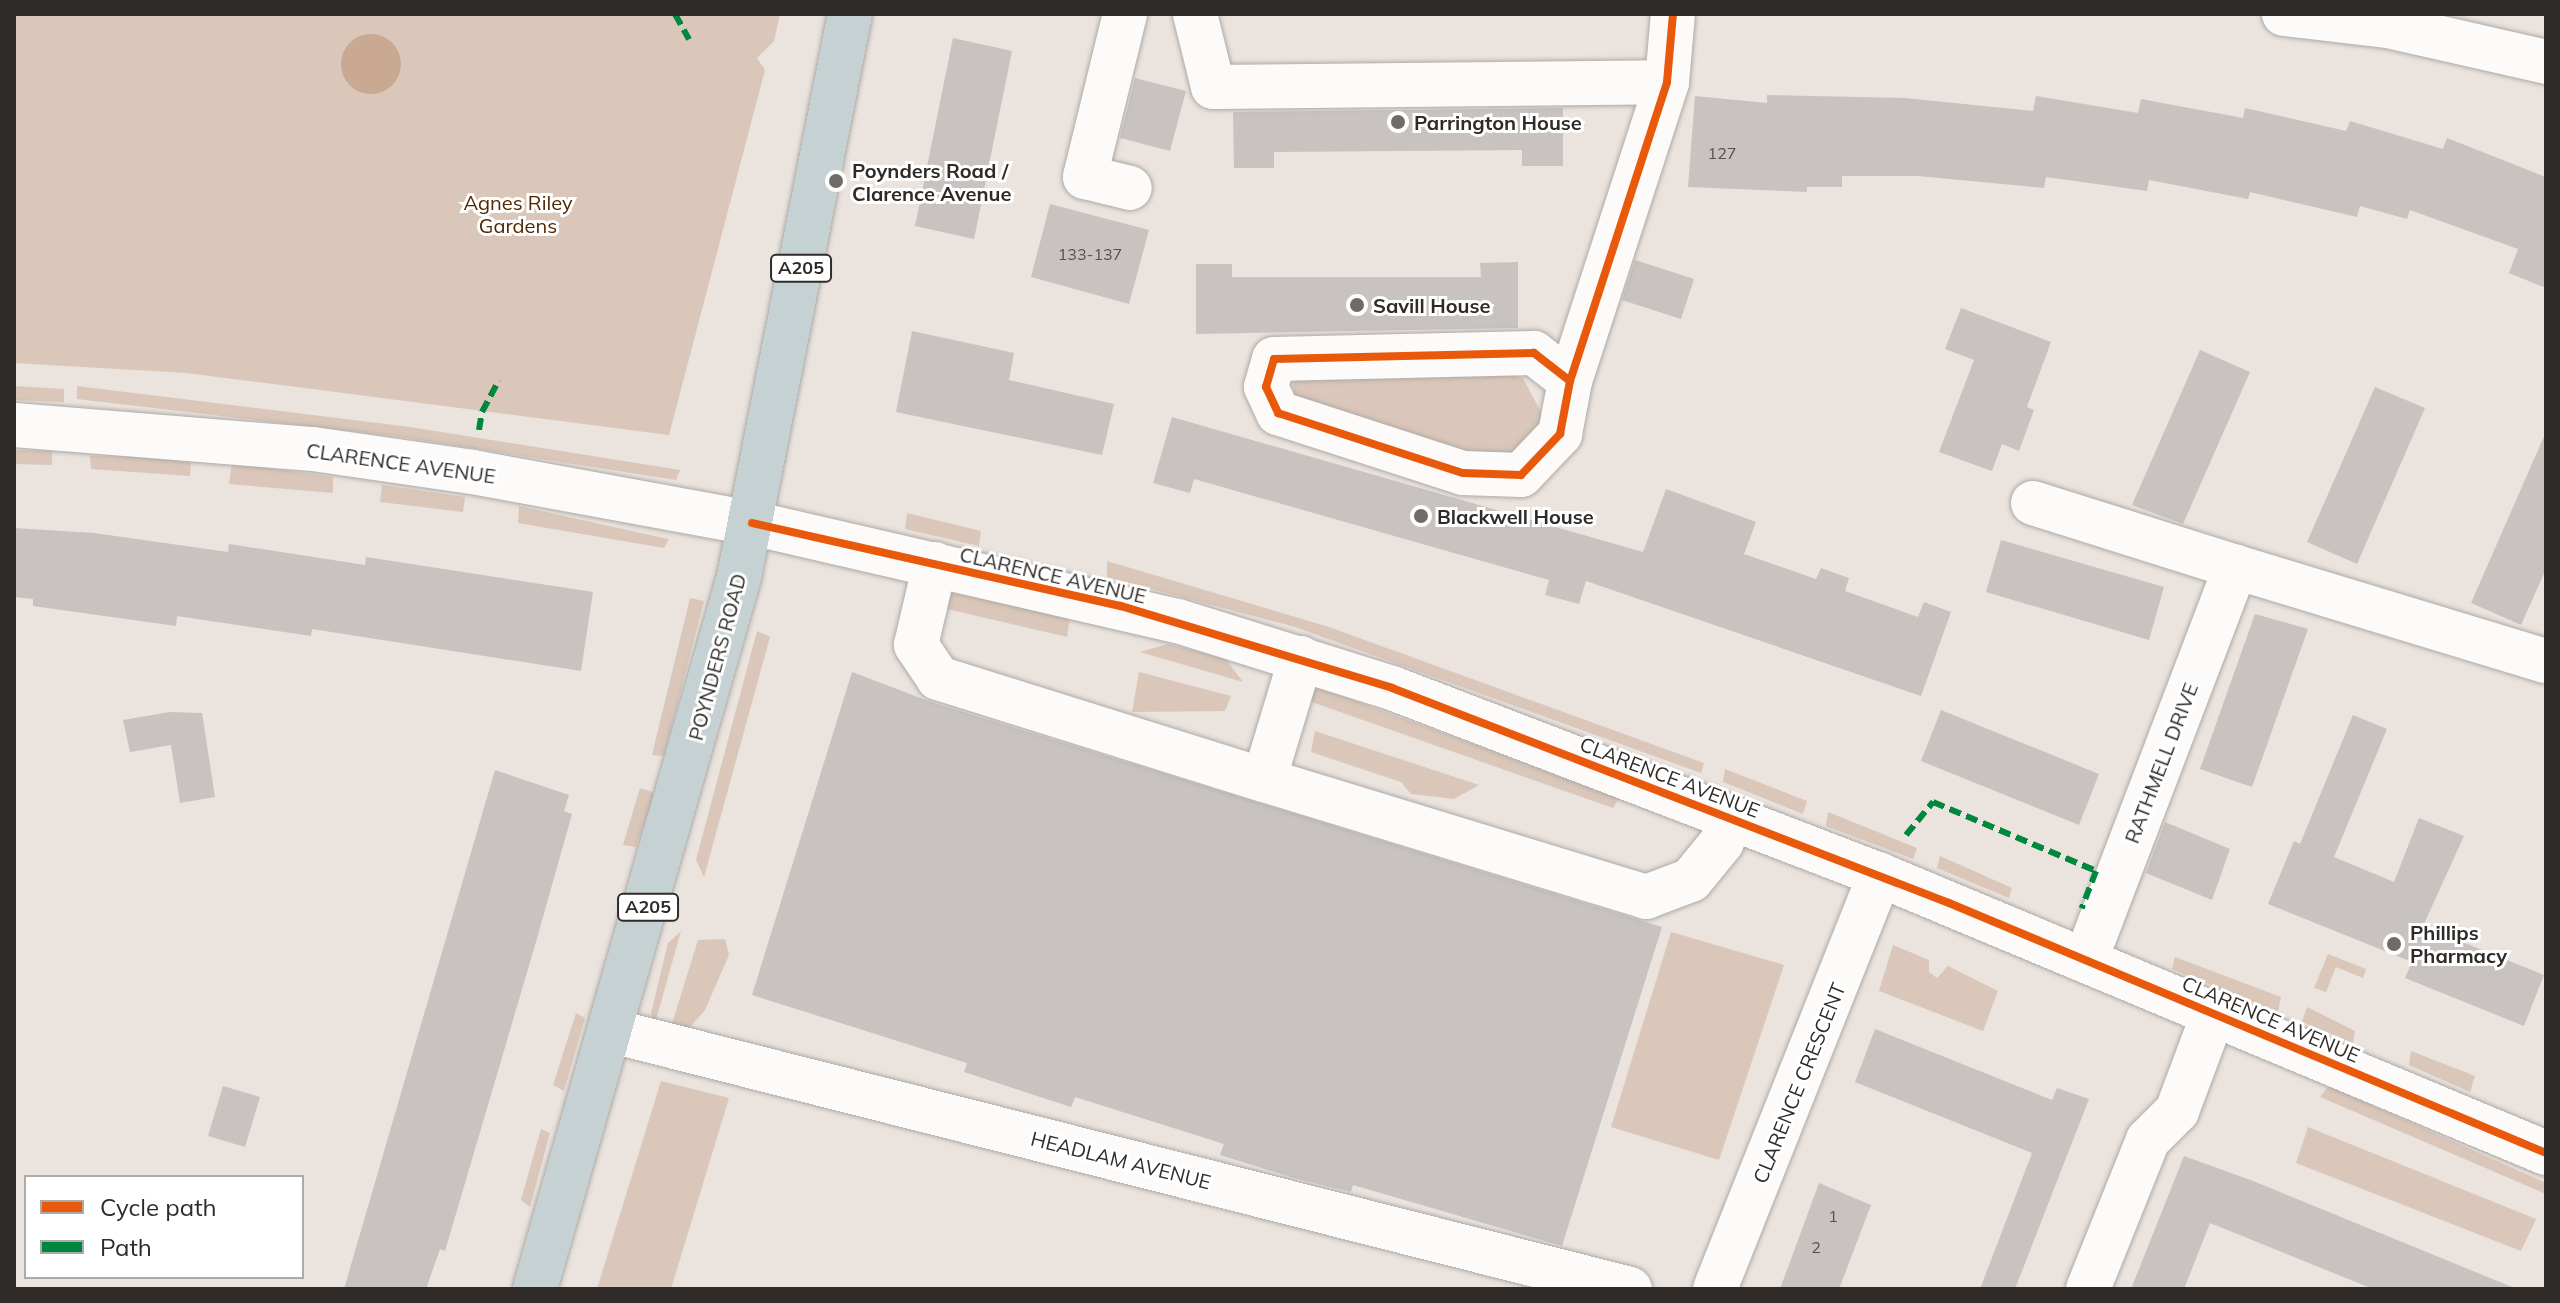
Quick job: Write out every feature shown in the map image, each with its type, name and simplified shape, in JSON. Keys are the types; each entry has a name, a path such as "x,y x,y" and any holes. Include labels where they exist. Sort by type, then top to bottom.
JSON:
{"highway":[{"name":"POYNDERS ROAD","path":"535,1289 612,1031 752,523 850,14"}],"street":[{"path":"1125,14 1085,177 1130,188"},
{"path":"1195,14 1213,87 1667,82"},
{"path":"1570,381 1534,353 1274,359 1266,387 1278,413 1463,473 1521,475 1560,434 1570,381 1667,82 1673,14"},
{"path":"2284,14 2388,26 2546,62"},
{"name":"CLARENCE AVENUE","path":"14,425 313,449 752,523 1149,613 1301,658 1467,715 1880,875 2214,1012 2543,1141"},
{"path":"2033,503 2546,661"},
{"path":"935,564 916,645 938,678 1646,897 1691,880 1722,842 1729,817"},
{"name":"RATHMELL DRIVE","path":"2086,959 2236,567"},
{"path":"1264,780 1301,658"},
{"name":"CLARENCE CRESCENT","path":"1715,1289 1880,875"},
{"path":"2088,1289 2148,1140 2177,1111 2214,1012"},
{"name":"HEADLAM AVENUE","path":"612,1031 1630,1289"}],"green space":[{"name":"Agnes Riley Gardens","path":"14,14 780,14 774,41 757,58 765,70 669,435 187,373 14,363"},
{"path":"1484,367 1523,378 1543,416 1531,445 1494,463 1295,400 1293,383 1304,371"},
{"path":"14,386 64,389 64,402 14,400"},
{"path":"77,386 410,427 680,470 676,480 401,437 77,399"},
{"path":"14,450 52,451 52,465 14,464"},
{"path":"90,456 191,457 190,476 91,469"},
{"path":"232,463 333,477 333,493 229,484"},
{"path":"382,485 465,497 463,512 380,502"},
{"path":"519,506 669,539 664,548 518,523"},
{"path":"907,513 981,531 979,546 905,529"},
{"path":"1107,561 1329,627 1704,763 1701,773 1295,627 1107,577"},
{"path":"937,590 1070,617 1067,637 934,606"},
{"path":"690,598 704,601 664,756 652,755"},
{"path":"757,631 770,637 704,877 696,860"},
{"path":"1168,644 1225,658 1243,682 1140,652"},
{"path":"1139,672 1231,696 1225,711 1132,712"},
{"path":"1315,686 1619,798 1613,808 1289,694"},
{"path":"1315,731 1479,785 1454,799 1411,794 1401,782 1311,752"},
{"path":"1725,769 1807,801 1803,814 1723,782"},
{"path":"640,788 655,793 636,847 623,845"},
{"path":"1828,812 1917,848 1913,859 1826,826"},
{"path":"1940,856 2012,888 2009,898 1937,868"},
{"path":"681,931 654,1027 651,1013 668,943"},
{"path":"1671,932 1784,965 1719,1160 1611,1127"},
{"path":"725,939 729,955 705,1010 686,1032 671,1027 698,940"},
{"path":"1893,945 1929,960 1929,972 1937,978 1948,966 1998,991 1983,1031 1879,991"},
{"path":"2328,954 2366,969 2363,978 2336,967 2326,992 2314,988"},
{"path":"2175,957 2281,997 2278,1012 2172,969"},
{"path":"2307,1007 2355,1031 2353,1043 2302,1022"},
{"path":"576,1013 585,1018 564,1091 553,1085"},
{"path":"2411,1051 2475,1076 2470,1092 2409,1065"},
{"path":"661,1081 729,1098 671,1289 597,1289"},
{"path":"2329,1086 2546,1183 2546,1194 2320,1097"},
{"path":"2308,1127 2536,1219 2521,1251 2296,1163"},
{"path":"541,1129 550,1133 530,1207 521,1200"}],"shaded area":[{"path":"371,34 383,36 392,43 399,52 399,76 392,85 383,92 371,94 359,92 350,85 343,76 341,64 343,52 350,43 359,36"}],"building":[{"path":"953,38 1012,51 974,239 915,226"},
{"path":"1135,78 1186,91 1170,151 1120,138"},
{"path":"1767,95 1905,98 2033,111 2036,96 2138,113 2141,99 2243,118 2245,108 2346,131 2350,121 2443,149 2447,138 2546,177 2546,288 2509,273 2518,249 2410,210 2407,219 2360,206 2357,217 2250,192 2248,199 2149,180 2147,191 2046,177 2044,188 1918,176 1842,176 1842,187 1807,187 1807,192 1688,187 1695,96 1767,103"},
{"name":"Parrington House","path":"1563,108 1563,166 1522,166 1522,150 1274,152 1274,168 1234,168 1233,112"},
{"path":"1050,204 1149,230 1129,304 1031,277"},
{"path":"1635,260 1694,279 1681,319 1622,300"},
{"name":"Savill House","path":"1518,262 1518,328 1196,334 1196,264 1232,264 1232,277 1481,277 1480,263"},
{"path":"1961,308 2051,342 2027,407 2034,410 2019,451 2002,444 1992,471 1939,452 1974,360 1945,349"},
{"path":"912,331 1014,353 1009,380 1114,404 1102,455 896,412"},
{"path":"2200,350 2250,372 2183,524 2132,505"},
{"path":"2375,387 2425,408 2357,564 2307,542"},
{"path":"1172,417 1643,552 1666,489 1756,522 1744,554 1816,579 1821,568 1849,578 1845,591 1918,617 1924,602 1951,612 1921,696 1586,581 1579,604 1545,595 1549,580 1194,479 1190,493 1153,483"},
{"path":"2546,432 2546,569 2521,625 2471,603"},
{"path":"14,528 94,533 228,552 229,544 365,565 366,557 593,592 581,671 312,629 311,636 177,616 176,626 33,606 33,599 14,597"},
{"path":"2001,540 2164,587 2149,640 1986,592"},
{"path":"2255,614 2308,629 2252,787 2200,769"},
{"path":"852,672 931,702 1662,927 1562,1246 1353,1185 1351,1192 1294,1178 1220,1155 1224,1144 1075,1097 1071,1107 964,1072 967,1063 752,995"},
{"path":"1941,710 2099,774 2079,825 1921,761"},
{"path":"170,712 202,713 215,797 180,803 171,745 130,752 123,720"},
{"path":"2353,715 2387,729 2334,857 2394,882 2419,818 2464,836 2423,926 2544,975 2524,1026 2405,978 2412,962 2268,904 2294,841 2300,844"},
{"path":"495,770 569,795 564,811 572,814 538,935 445,1251 440,1249 426,1289 344,1289"},
{"path":"2165,822 2230,849 2212,900 2146,873"},
{"path":"1875,1029 2052,1100 2057,1088 2089,1099 2015,1289 1980,1289 2032,1153 1855,1082"},
{"path":"223,1086 260,1097 245,1147 208,1136"},
{"path":"2184,1156 2517,1289 2373,1289 2210,1223 2184,1289 2131,1289"},
{"path":"1819,1183 1871,1205 1839,1289 1780,1289"}],"marked path":[{"path":"675,14 689,39"},
{"path":"479,430 482,412 499,380"},
{"path":"1906,835 1933,802 2096,871 2082,908"}],"cycle path":[{"path":"1570,381 1534,353 1274,359 1266,387 1278,413 1463,473 1521,475 1560,434 1570,381 1667,82 1673,14"},
{"path":"752,523 1121,606 1392,688 1949,903 2546,1153"}],"place":[{"name":"Parrington House","path":"1398,122"},
{"name":"Poynders Road / Clarence Avenue","path":"836,181"},
{"name":"Savill House","path":"1357,305"},
{"name":"Blackwell House","path":"1421,516"},
{"name":"Phillips Pharmacy","path":"2394,944"}]}
